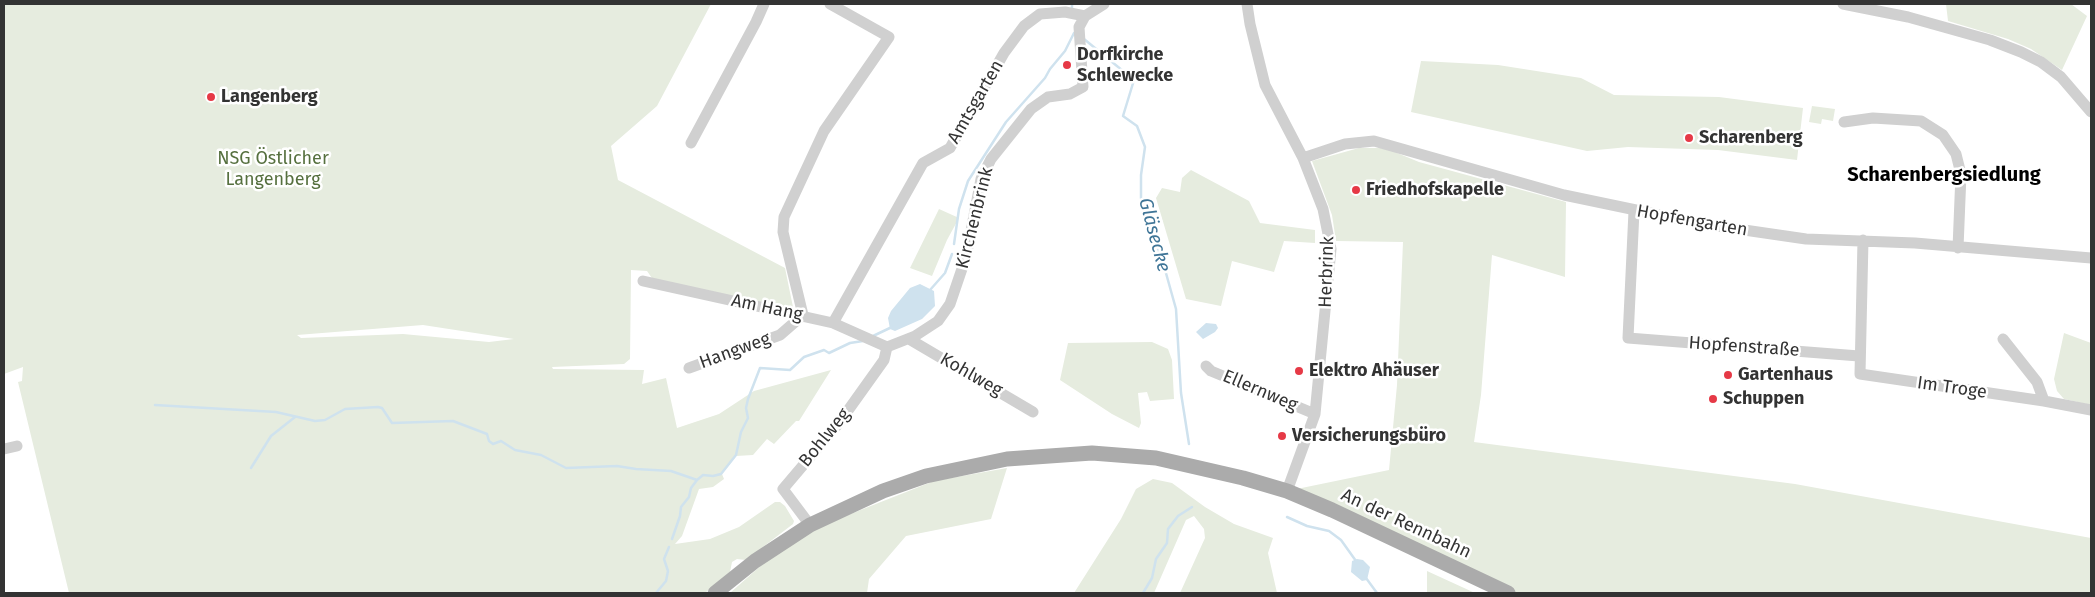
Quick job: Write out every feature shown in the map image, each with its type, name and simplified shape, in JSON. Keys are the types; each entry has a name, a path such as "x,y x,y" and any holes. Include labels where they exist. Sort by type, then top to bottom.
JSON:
{"main road":[{"name":"An der Rennbahn","path":"715,593 755,561 810,525 883,491 926,476 1007,459 1049,454 1092,453 1156,458 1243,478 1287,491 1508,593"}],"street":[{"path":"691,143 764,4"},
{"path":"803,315 782,232 784,216 824,131 889,36 830,4"},
{"name":"Kirchenbrink","path":"882,345 909,339 938,320 950,304 966,256 981,179 990,159 1030,109 1048,97 1070,94 1083,87 1076,14 1104,4"},
{"name":"Herbrink","path":"1247,4 1265,85 1303,158 1323,208 1331,249 1315,414 1287,491"},
{"path":"1843,4 1908,17 1990,40 2021,52 2041,62 2061,77 2091,112"},
{"name":"Amtsgarten","path":"833,323 923,163 950,148 1004,53 1024,26 1040,14 1076,14"},
{"path":"1844,122 1873,118 1921,121 1943,135 1956,154 1961,174 1958,248"},
{"name":"Hopfengarten","path":"1303,158 1346,144 1366,141 1386,143 1564,195 1703,224 1806,239 1915,243 2091,258"},
{"name":"Hopfenstraße","path":"1634,211 1628,338 1859,356"},
{"path":"1859,356 1863,240"},
{"name":"Am Hang","path":"643,281 833,323 882,345"},
{"name":"Hangweg","path":"689,368 780,335 803,315"},
{"name":"Kohlweg","path":"909,339 1033,412"},
{"path":"2003,339 2037,382 2044,401"},
{"name":"Bohlweg","path":"810,525 783,488 839,423 884,360 882,345"},
{"name":"Im Troge","path":"1859,356 1860,374 2044,401 2091,410"},
{"name":"Ellernweg","path":"1206,366 1315,414"},
{"path":"4,449 17,446"}],"green space":[{"name":"NSG Östlicher Langenberg","path":"4,4 711,4 657,106 611,146 618,180 785,268 794,312 654,281 647,271 631,270 630,359 624,364 552,367 553,369 644,370 642,384 666,378 677,428 719,414 754,391 831,370 799,421 796,421 774,444 767,439 753,455 736,456 722,474 724,479 713,487 699,489 682,536 675,544 710,539 739,527 775,502 780,502 785,506 794,521 793,524 746,560 737,559 732,562 730,572 705,593 69,593 18,382 22,381 23,367 4,374","holes":["423,325 514,339 489,342 403,334 301,338 297,335"]},
{"path":"1946,4 2071,4 2087,16 2062,70 2031,49 2008,39 1948,21"},
{"path":"1421,61 1498,65 1581,78 1614,95 1719,97 1803,108 1797,160 1718,150 1628,147 1587,151 1411,112"},
{"path":"1812,106 1835,109 1833,121 1822,119 1821,124 1809,122"},
{"path":"1359,148 1385,148 1419,162 1566,202 1565,277 1492,255 1481,395 1474,442 1795,484 2091,538 2091,593 1508,593 1287,491 1389,470 1397,385 1403,242 1336,241 1332,215 1312,161"},
{"path":"1191,170 1249,201 1260,223 1315,230 1315,243 1284,241 1274,272 1232,261 1221,306 1186,299 1156,198 1162,188 1180,192 1182,178"},
{"path":"939,209 959,218 947,240 932,276 910,268"},
{"path":"2064,333 2091,343 2091,405 2064,399 2057,391 2054,379"},
{"path":"1152,342 1168,349 1172,360 1174,399 1150,401 1147,392 1138,393 1141,423 1139,428 1112,414 1060,380 1068,343"},
{"path":"1007,468 991,519 906,536 869,579 867,593 730,593 765,562 815,528 934,481"},
{"path":"1153,479 1172,483 1205,507 1234,524 1273,538 1268,553 1277,593 1180,593 1205,538 1204,529 1194,516 1186,520 1154,593 1074,593 1121,519 1136,489"},
{"path":"1427,571 1475,593 1427,593"}],"water":[{"path":"920,284 934,291 935,306 922,319 895,331 890,329 888,318 891,311 910,288"},
{"path":"1206,323 1216,324 1218,328 1203,339 1196,332"},
{"path":"1357,559 1363,560 1370,567 1367,580 1362,581 1351,572 1352,561"}],"waterway":[{"name":"Gläsecke","path":"1072,4 1072,10"},
{"name":"Gläsecke","path":"954,244 959,209 968,181 1006,122 1045,78 1065,51 1074,33"},
{"name":"Gläsecke","path":"1084,39 1134,80 1123,116 1137,126 1145,147 1141,175 1141,198 1149,229 1164,266 1176,309 1181,393 1189,444"},
{"name":"Gläsecke","path":"930,290 945,273 952,254"},
{"name":"Gläsecke","path":"873,336 892,327"},
{"name":"Gläsecke","path":"672,539 681,507 689,497 691,488 697,480 703,475 713,476 721,474 736,455 741,432 748,418 746,408 748,399 760,368 790,370 804,357 824,350 829,353 850,343 863,341"},
{"path":"155,405 276,412 315,421 325,420 345,409 378,407 382,408 392,423 453,421 487,434 489,441 493,444 501,441 515,450 541,455 566,468 617,466 671,471 697,480"},
{"path":"251,468 271,436 295,417"},
{"path":"1143,593 1152,578 1156,559 1167,543 1168,529 1178,516 1192,507"},
{"name":"Gläsecke","path":"1287,517 1307,526 1329,531 1341,540 1356,561"},
{"name":"Gläsecke","path":"656,593 666,581 668,571 664,559 669,547"},
{"name":"Gläsecke","path":"1366,578 1377,593"}],"place":[{"name":"Dorfkirche Schlewecke","path":"1067,65"},
{"name":"Langenberg","path":"211,97"},
{"name":"Scharenberg","path":"1689,138"},
{"name":"Friedhofskapelle","path":"1356,190"},
{"name":"Elektro Ahäuser","path":"1299,371"},
{"name":"Gartenhaus","path":"1728,375"},
{"name":"Schuppen","path":"1713,399"},
{"name":"Versicherungsbüro","path":"1282,436"}],"district":[{"name":"Scharenbergsiedlung","path":"1944,175"}]}
